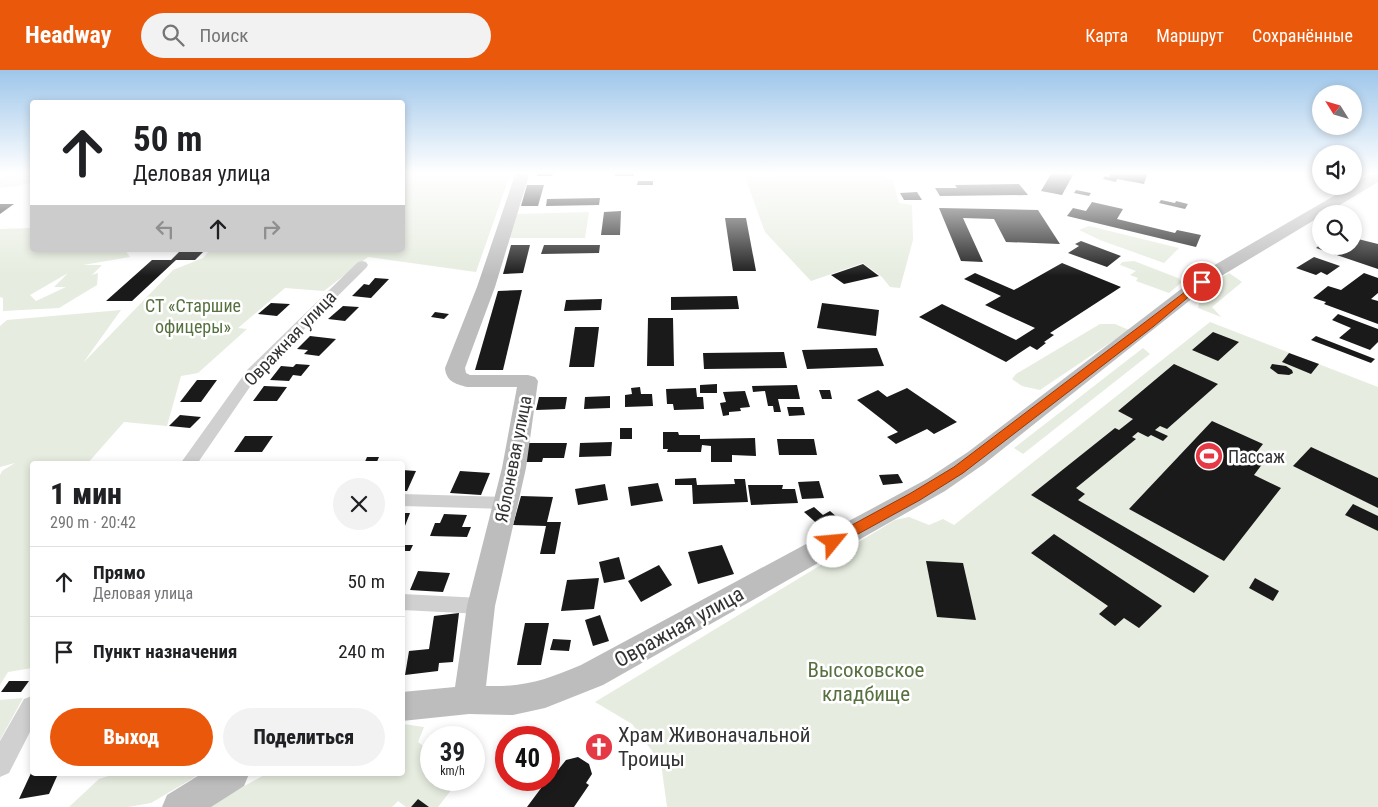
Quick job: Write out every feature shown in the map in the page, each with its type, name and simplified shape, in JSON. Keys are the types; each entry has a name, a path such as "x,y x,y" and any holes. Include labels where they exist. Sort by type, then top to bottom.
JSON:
{"street":[{"name":"Яблоневая улица","path":"469,700 481,606 514,468 528,381 467,381 456,376 455,368 486,287 512,206"},
{"name":"Овражная улица","path":"405,708 469,700 514,701 545,694 592,675 936,485 976,458 1212,274 1327,206"},
{"name":"Овражная улица","path":"190,461 253,372 362,265"},
{"path":"405,500 506,503"},
{"path":"405,602 481,606"},
{"path":"0,765 30,710"},
{"path":"179,807 229,776"}],"green space":[{"name":"СТ «Старшие офицеры»","path":"405,206 499,206 476,272 368,257 324,291 285,288 238,328 247,329 198,373 181,376 167,426 124,422 90,461 30,461 30,668 8,672 0,685 0,475 2,471 15,463 0,467 0,326 7,320 121,310 83,363 173,270 203,258 208,252 405,252"},
{"path":"756,206 912,206 913,240 900,288 890,287 882,277 863,263 811,281 765,232"},
{"path":"589,212 585,238 509,238 516,214"},
{"path":"1089,226 1179,248 1164,263 1100,240 1079,230"},
{"path":"30,228 30,252 126,252 130,257 83,265 102,265 92,275 98,273 97,285 59,308 3,311 3,298 0,297 0,229","holes":["68,273 54,287 66,287 36,301 30,295"]},
{"path":"1134,261 1178,278 1182,282 1169,293 1136,281 1138,278 1130,275 1136,271 1120,265 1122,262"},
{"path":"1229,273 1242,282 1212,307 1221,317 1198,308 1203,288"},
{"name":"Высоковское кладбище","path":"1210,322 1378,387 1378,807 667,807 661,763 632,724 595,702 895,520 909,517 929,525 943,519 954,525"},
{"path":"1100,324 1115,324 1129,330 1040,390 1022,386 1012,379 1016,374"},
{"path":"1143,348 1150,354 1023,454 1014,448"},
{"path":"23,698 0,740 0,700"},
{"path":"405,724 420,726 418,742 420,744 420,791 450,791 438,807 429,807 418,799 411,807 406,807 398,801 392,807 207,807 262,776 405,776"},
{"path":"109,776 197,776 151,803 128,807 69,807 99,779"}],"building":[{"path":"0,206 11,206 0,214"},
{"path":"1089,206 1111,206 1123,209 1117,219 1175,233 1177,230 1201,235 1196,247 1067,216 1073,208 1086,211"},
{"path":"1174,206 1187,206 1185,209"},
{"path":"939,208 1038,210 1060,244 1006,242 994,219 963,218 983,262 961,261"},
{"path":"621,211 620,235 601,235 604,212"},
{"path":"725,218 746,218 756,271 733,271"},
{"path":"1362,240 1378,244 1378,269 1337,255 1362,255"},
{"path":"1081,241 1121,256 1107,267 1068,253 1079,246 1075,244"},
{"path":"511,245 530,245 523,273 503,274"},
{"path":"544,245 600,245 599,253 541,254"},
{"path":"179,252 203,252 195,260 176,260 132,301 106,301 152,260 171,260"},
{"path":"1314,257 1340,266 1327,275 1321,272 1316,275 1296,268"},
{"path":"1062,263 1121,287 1050,333 1054,335 1037,350 1030,346 1006,362 919,317 942,304 1016,340 1035,328 985,305 1001,296 964,279 975,273 1014,290"},
{"path":"863,264 879,276 844,284 831,275"},
{"path":"1364,273 1378,278 1378,293 1371,299 1378,301 1378,324 1313,298 1328,286 1341,290"},
{"path":"375,278 389,279 371,298 352,296 364,284 369,285"},
{"path":"522,290 503,370 475,370 498,291"},
{"path":"737,296 739,309 671,310 671,297"},
{"path":"602,299 601,310 564,311 566,300"},
{"path":"271,303 290,304 277,316 258,314"},
{"path":"822,303 879,310 876,336 817,328"},
{"path":"343,306 359,307 345,321 328,319"},
{"path":"435,312 449,314 444,319 431,317"},
{"path":"1338,314 1378,329 1378,342 1370,350 1339,338 1351,328 1332,320"},
{"path":"648,318 673,318 674,366 647,366"},
{"path":"575,327 599,327 594,367 569,367"},
{"path":"1213,332 1239,342 1218,361 1192,350"},
{"path":"310,336 336,339 319,356 304,354 308,350 297,349"},
{"path":"1316,336 1375,359 1371,363 1311,340"},
{"path":"877,348 884,366 807,369 802,350"},
{"path":"784,352 787,368 704,369 703,353"},
{"path":"1289,353 1319,364 1311,374 1282,362"},
{"path":"296,364 310,365 301,376 293,375 289,381 270,380 281,366 293,367"},
{"path":"1174,364 1218,384 1167,429 1160,426 1155,430 1168,436 1163,441 1151,435 1148,437 1138,432 1132,437 1136,439 1076,488 1085,494 1078,500 1209,576 1194,593 1031,495 1115,428 1119,430 1133,419 1118,411"},
{"path":"1272,364 1286,366 1293,373 1289,375 1278,374 1270,368"},
{"path":"197,380 217,380 201,402 180,402"},
{"path":"717,384 717,393 700,393 700,385"},
{"path":"797,385 800,399 778,399 781,412 774,412 773,406 768,406 765,391 753,392 752,386"},
{"path":"264,386 287,387 277,401 253,401"},
{"path":"640,387 641,394 652,394 653,406 625,407 625,395 632,394 631,388"},
{"path":"696,388 697,397 703,397 704,409 674,410 673,404 667,404 666,389"},
{"path":"907,388 957,422 934,434 927,429 896,444 887,437 898,432 857,400 878,390 887,397"},
{"path":"819,390 830,390 832,399 822,399"},
{"path":"745,391 750,407 740,408 741,411 729,412 729,415 723,416 720,403 726,402 723,392"},
{"path":"610,396 610,408 584,409 585,397"},
{"path":"539,397 567,397 565,409 536,410"},
{"path":"787,407 803,407 805,415 789,416"},
{"path":"180,415 201,417 190,428 169,426"},
{"path":"1212,421 1263,444 1252,458 1263,463 1254,475 1281,488 1224,561 1129,509"},
{"path":"620,428 632,428 632,439 620,439"},
{"path":"663,432 678,432 679,435 700,435 700,439 755,438 756,456 732,455 732,462 711,462 711,446 702,445 701,452 667,452 668,449 663,449"},
{"path":"245,436 273,436 262,452 234,452"},
{"path":"777,439 814,439 817,455 779,455"},
{"path":"612,442 611,456 579,457 580,443"},
{"path":"527,443 567,443 564,458 543,458 542,462 522,462"},
{"path":"1311,447 1378,478 1378,508 1293,466"},
{"path":"367,457 379,457 377,461 365,461"},
{"path":"405,470 416,471 407,491 405,491"},
{"path":"460,471 490,473 481,495 450,493"},
{"path":"898,474 903,483 883,485 879,475"},
{"path":"696,478 697,485 735,484 734,479 745,479 748,502 693,504 692,485 675,485 675,479"},
{"path":"819,481 824,498 802,499 798,482"},
{"path":"658,483 663,501 631,506 628,487"},
{"path":"605,484 608,500 578,505 575,489"},
{"path":"748,485 783,485 782,489 795,489 798,503 751,505"},
{"path":"521,496 553,497 547,522 561,522 555,554 540,554 546,526 513,525"},
{"path":"1353,504 1378,516 1378,531 1345,515"},
{"path":"814,507 823,515 830,511 838,518 822,528 804,512"},
{"path":"405,513 410,513 405,526"},
{"path":"444,514 467,515 462,527 471,527 467,537 430,536 435,523 440,523"},
{"path":"1054,534 1162,606 1139,628 1124,618 1115,626 1099,614 1108,606 1031,553"},
{"path":"405,545 413,545 410,551 405,551"},
{"path":"722,545 734,574 698,584 688,552"},
{"path":"619,557 625,579 604,583 599,562"},
{"path":"926,561 963,563 976,620 937,617"},
{"path":"659,565 672,585 641,602 628,581"},
{"path":"418,571 450,573 443,592 410,590"},
{"path":"599,578 594,609 561,611 567,580"},
{"path":"1255,578 1279,591 1273,601 1249,588"},
{"path":"459,613 453,662 439,663 438,671 405,675 409,651 429,649 434,616"},
{"path":"600,615 609,641 593,646 585,620"},
{"path":"525,623 549,623 541,665 517,665"},
{"path":"553,639 571,640 569,651 550,650"},
{"path":"9,681 29,681 21,692 1,692"},
{"path":"578,757 589,764 592,774 586,783 589,785 574,807 527,807 539,791 560,791 560,768 566,760"},
{"path":"30,775 57,776 49,794 19,799"},
{"path":"418,799 429,807 411,807"}],"place":[{"name":"Пассаж","path":"1209,456"},
{"name":"Храм Живоначальной Троицы","path":"599,747"}],"route":[{"path":"833,542 936,485 976,458 1202,282"}]}
